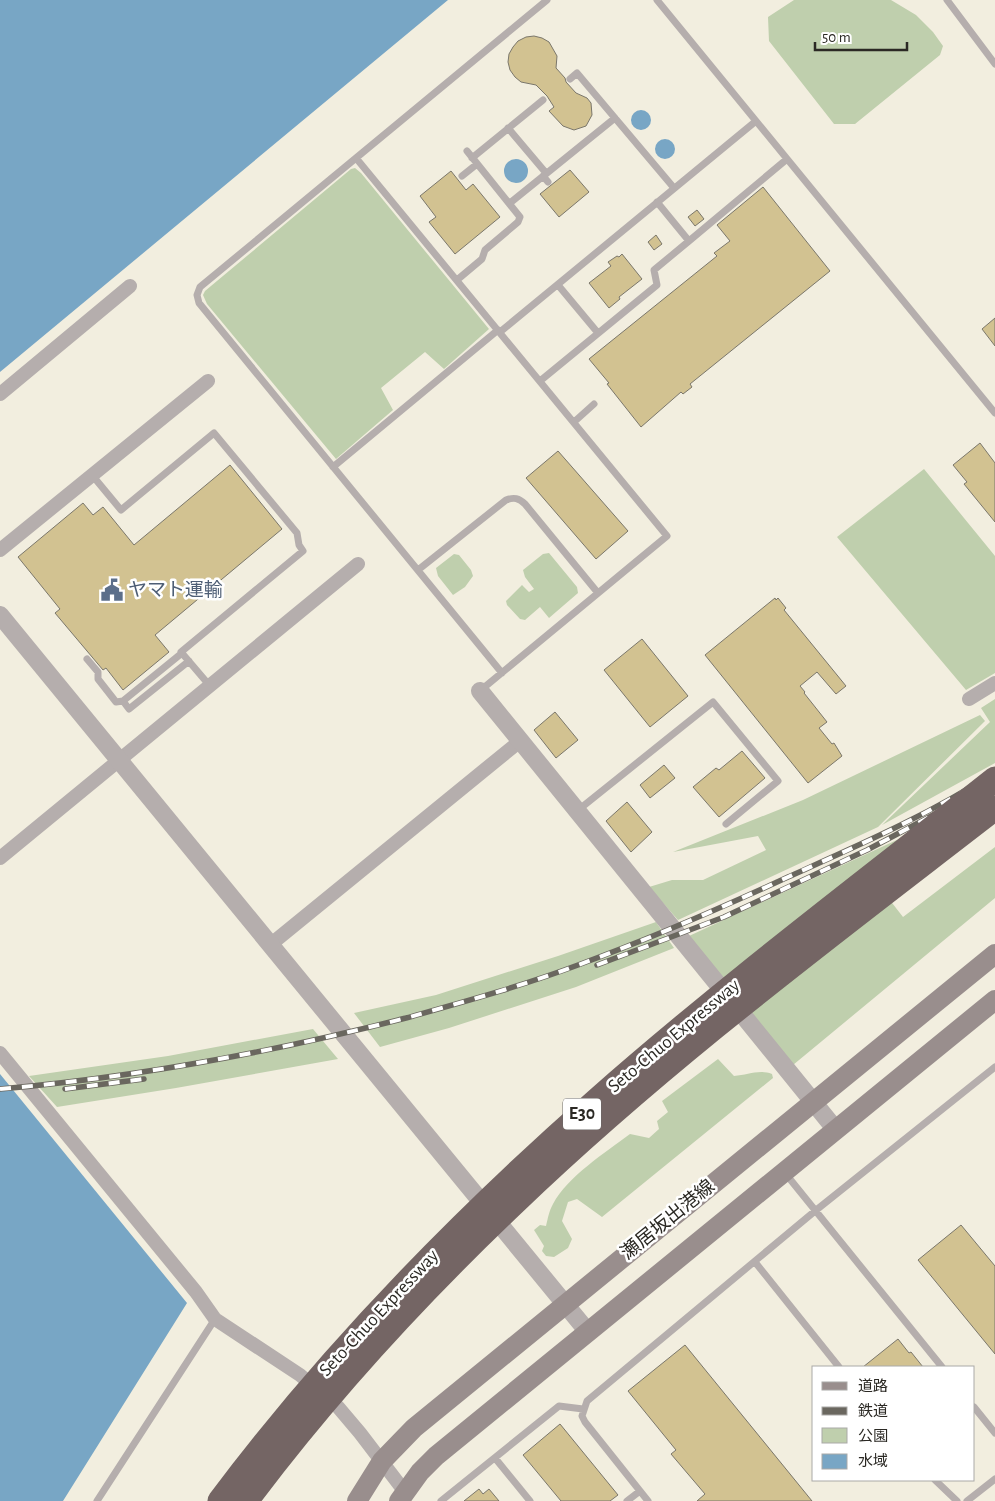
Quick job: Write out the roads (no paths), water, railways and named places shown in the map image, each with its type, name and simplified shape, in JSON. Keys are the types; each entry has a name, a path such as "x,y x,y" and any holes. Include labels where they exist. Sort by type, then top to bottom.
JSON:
{"highway":[{"name":"Seto-Chuo Expressway","path":"220,1501 248,1463 327,1368 406,1280 504,1186 596,1101 701,1012 995,779"},
{"name":"Seto-Chuo Expressway","path":"246,1501 341,1382 423,1293 515,1202 610,1116 714,1028 995,808"}],"main road":[{"name":"瀬居坂出港線","path":"357,1501 382,1462 414,1428 995,954"},
{"name":"瀬居坂出港線","path":"402,1496 420,1472 436,1456 995,1000"}],"street":[{"path":"0,394 130,286"},
{"path":"0,550 208,381"},
{"path":"0,858 358,564"},
{"path":"0,615 588,1332"},
{"path":"969,699 995,683"},
{"path":"480,691 836,1130"},
{"path":"270,944 520,741"},
{"path":"0,1052 196,1292 215,1319 300,1374 338,1407 382,1462 402,1496"}],"lane":[{"path":"502,673 199,303 196,295 200,288 547,0"},
{"path":"657,0 995,413"},
{"path":"947,0 995,64"},
{"path":"570,79 577,73 674,188"},
{"path":"462,176 508,128 543,100"},
{"path":"510,203 546,177 615,118"},
{"path":"333,467 558,285 756,121"},
{"path":"508,128 546,177"},
{"path":"457,280 482,259 485,250 518,222 520,218 467,151"},
{"path":"356,158 668,536 480,691"},
{"path":"540,381 657,285 654,270 787,159"},
{"path":"657,202 689,241"},
{"path":"558,285 598,333"},
{"path":"574,422 594,404"},
{"path":"86,659 98,672 98,679 116,702 123,701 303,551 299,545 297,533 214,432 121,510 92,475"},
{"path":"418,570 506,500 513,498 520,499 525,504 598,593"},
{"path":"182,653 210,686"},
{"path":"123,701 129,709 189,661"},
{"path":"577,811 713,702 778,781 726,824"},
{"path":"648,1501 585,1422 582,1416 587,1401 816,1211 995,1067"},
{"path":"785,1172 941,1366"},
{"path":"755,1262 838,1366"},
{"path":"97,1501 215,1319"},
{"path":"441,1501 559,1406 583,1409"},
{"path":"975,1408 995,1433"},
{"path":"495,1458 530,1501"},
{"path":"967,1501 995,1478"},
{"path":"936,1481 957,1501"},
{"path":"627,1501 640,1491"}],"water":[{"path":"0,0 448,0 0,372"},
{"path":"641,110 648,113 651,120 648,127 641,130 634,127 631,120 634,113"},
{"path":"665,139 672,142 675,149 672,156 665,159 658,156 655,149 658,142"},
{"path":"516,159 525,162 528,171 525,180 516,183 507,180 504,171 507,162"},
{"path":"0,1074 187,1303 63,1501 0,1501"}],"railway":[{"path":"0,1089 103,1078 204,1062 306,1042 406,1018 514,987 605,955 736,901 893,829 945,802 995,772"},
{"path":"597,965 724,917 867,850 954,804"},
{"path":"65,1089 144,1079"}],"place":[{"name":"ヤマト運輸","path":"112,590"}]}
